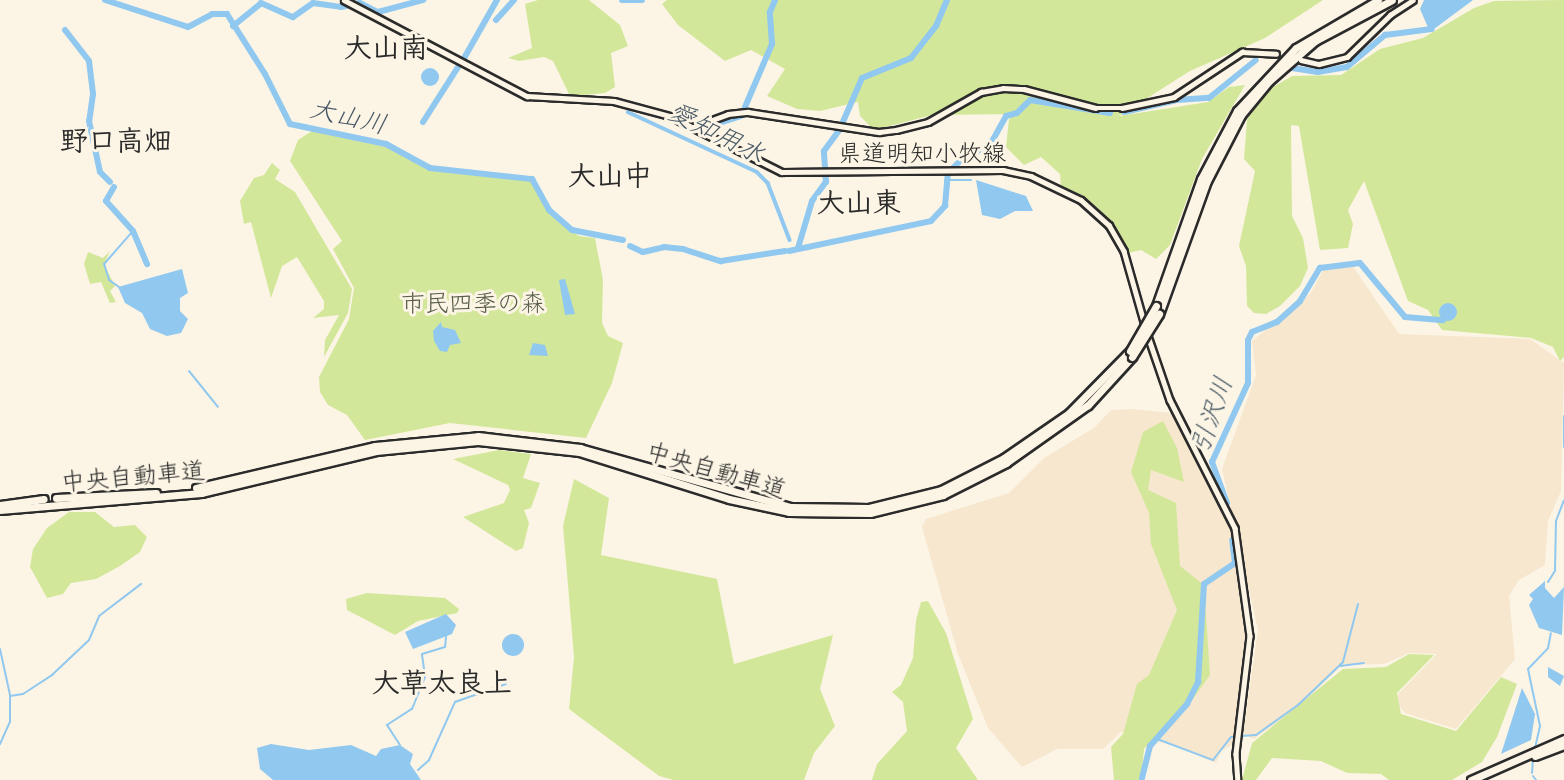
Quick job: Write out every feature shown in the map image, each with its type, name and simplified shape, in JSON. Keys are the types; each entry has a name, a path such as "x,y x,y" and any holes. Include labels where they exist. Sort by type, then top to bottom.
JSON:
{"highway":[{"name":"中央自動車道","path":"1157,310 1201,179 1237,111 1296,48 1378,0"},
{"name":"中央自動車道","path":"0,507 201,493 376,451 478,441 579,453 789,512 870,513 943,495 1006,463 1088,405 1131,354 1157,310 1212,169 1241,115 1269,80 1315,41 1392,0"},
{"path":"1471,780 1564,739"},
{"path":"1480,780 1564,745"}],"main road":[{"name":"県道明知小牧線","path":"344,0 527,96 614,101 670,116 776,170 827,173 1018,171 1082,200 1114,232 1170,400 1236,528 1250,636 1239,737 1238,780"},
{"path":"1301,60 1319,64 1347,57 1390,15 1413,0"},
{"name":"県道明知小牧線","path":"693,127 728,114 748,112 869,130 897,130 929,122 981,92 1003,88 1024,89 1096,108 1122,108 1174,97 1242,52 1276,54"}],"shaded area":[{"path":"1352,265 1399,334 1530,339 1564,363 1561,491 1548,521 1545,565 1519,580 1509,596 1515,659 1456,729 1405,713 1397,703 1398,694 1437,654 1409,653 1384,664 1342,665 1300,706 1254,739 1243,735 1258,630 1222,469 1256,375 1252,341 1310,294 1324,269"},
{"path":"1111,410 1171,413 1230,525 1247,639 1234,744 1221,751 1216,763 1173,745 1121,732 1103,749 1057,749 1022,767 988,728 958,654 922,527 926,519 1009,493 1044,458 1094,428"}],"green space":[{"path":"538,0 589,0 620,25 628,46 611,53 615,87 605,93 570,96 553,61 544,57 519,61 508,58 532,48 525,4"},
{"path":"667,0 1323,0 1265,38 1190,71 1119,116 1208,102 1229,87 1245,85 1202,159 1170,245 1156,259 1141,250 1128,253 1103,214 1061,186 1060,174 1041,157 1024,165 1006,147 1009,119 1016,114 932,115 874,130 860,116 858,102 820,111 797,109 767,96 785,69 751,50 725,61 678,25 662,4"},
{"path":"1564,0 1564,357 1560,361 1553,347 1531,338 1442,330 1428,310 1408,301 1364,181 1348,210 1353,224 1348,248 1320,250 1299,126 1291,125 1292,216 1303,238 1308,268 1300,286 1280,306 1266,314 1254,313 1247,306 1246,266 1239,246 1255,171 1244,159 1247,120 1261,94 1292,76 1341,75 1380,49 1423,38 1474,8 1494,1"},
{"name":"市民四季の森","path":"312,131 386,147 429,169 531,181 558,222 579,236 595,238 603,280 602,323 608,336 623,343 612,383 586,438 450,423 365,440 347,415 328,405 320,392 319,377 349,319 354,288 333,249 342,241 290,161 298,140"},
{"path":"272,163 280,170 275,179 295,192 352,289 348,313 324,357 325,340 339,315 313,318 324,309 324,301 297,257 282,266 271,298 251,222 244,224 240,201 254,178 264,175"},
{"path":"110,251 104,264 115,286 110,291 116,302 110,303 101,282 90,284 84,264 88,252 103,258"},
{"path":"1163,421 1177,448 1184,482 1151,470 1148,490 1176,503 1180,566 1204,585 1210,675 1190,703 1144,749 1141,780 1114,780 1111,747 1123,734 1137,684 1149,675 1177,610 1151,544 1149,513 1131,472 1143,432"},
{"path":"499,450 531,454 523,478 540,483 531,508 524,510 529,523 523,548 516,551 463,517 504,503 510,490 508,485 453,459"},
{"path":"574,479 609,498 601,555 717,579 734,664 833,635 820,689 835,726 814,753 804,780 674,780 659,776 569,709 574,657 563,526"},
{"path":"69,512 95,512 114,527 135,525 147,537 140,552 120,566 96,579 71,583 63,594 47,598 30,567 33,549 47,528"},
{"path":"367,593 445,598 459,609 457,613 418,621 395,635 347,610 346,599"},
{"path":"928,601 946,633 973,719 956,748 978,780 872,780 877,764 907,731 903,702 892,692 901,685 913,658 916,620 921,602"},
{"path":"1409,654 1434,655 1397,693 1401,714 1456,731 1501,677 1517,684 1497,737 1482,762 1452,780 1389,780 1381,774 1347,773 1321,761 1272,758 1256,780 1242,780 1252,743 1343,669 1386,667"}],"water":[{"path":"1424,0 1473,0 1430,32 1420,9"},
{"path":"430,68 436,71 439,77 436,83 430,86 424,83 421,77 424,71"},
{"path":"976,180 1026,196 1033,211 1015,211 1000,219 982,215"},
{"path":"182,269 188,293 180,298 180,311 188,319 181,333 167,336 150,329 142,313 125,303 118,287"},
{"path":"565,279 575,314 565,315 559,280"},
{"path":"1448,303 1454,306 1457,312 1454,318 1448,321 1442,318 1439,312 1442,306"},
{"path":"441,322 442,327 455,330 461,343 450,345 447,352 440,351 434,341 433,331"},
{"path":"533,343 545,345 548,356 529,355"},
{"path":"1545,581 1545,588 1554,598 1564,587 1562,635 1539,628 1529,605 1533,599 1529,595"},
{"path":"446,614 456,625 452,634 413,649 405,632"},
{"path":"513,634 521,637 524,645 521,653 513,656 505,653 502,645 505,637"},
{"path":"1548,667 1564,676 1560,686 1548,677"},
{"path":"1522,688 1535,714 1531,740 1501,754"},
{"path":"271,744 309,750 351,745 376,756 381,749 400,745 413,754 410,764 421,780 273,780 260,769 257,748"}],"waterway":[{"name":"大山川","path":"105,0 188,27 212,14 227,14 265,74 290,124 386,144 430,168 532,179 549,210 572,230 623,240"},
{"path":"233,26 261,3 293,17 313,3 341,7 360,3 378,12 423,0"},
{"path":"463,60 497,0"},
{"path":"496,20 514,0"},
{"path":"622,0 642,0"},
{"path":"745,107 772,44 770,12 775,0"},
{"path":"842,124 862,78 911,58 936,26 947,0"},
{"path":"1292,68 1318,72 1347,67 1385,35 1432,29"},
{"path":"65,30 89,61 93,94 89,121 100,172 110,182"},
{"path":"1124,112 1177,100 1209,98 1256,60"},
{"path":"423,122 460,64"},
{"path":"953,168 962,159 990,145 1006,116 1017,113 1030,100 1110,113"},
{"name":"愛知用水","path":"628,112 757,172 768,183 790,240"},
{"path":"707,127 741,116"},
{"path":"798,248 812,201 826,182 824,151 840,129"},
{"name":"大山川","path":"789,251 931,221 945,206 948,174"},
{"path":"945,180 971,180"},
{"path":"114,187 106,201 133,231 147,264"},
{"path":"119,287 109,280 104,264 133,231"},
{"name":"大山川","path":"630,246 643,252 664,247 683,249 721,261 785,251"},
{"name":"引沢川","path":"1227,503 1212,462 1248,383 1248,340 1252,332 1277,322 1300,301 1320,268 1360,263 1405,317 1443,320"},
{"path":"189,371 218,407"},
{"path":"1564,416 1564,447"},
{"path":"1548,582 1555,571 1556,521 1564,500"},
{"name":"引沢川","path":"1142,778 1150,746 1187,704 1198,682 1204,584 1235,563 1232,540"},
{"path":"0,744 10,722 10,696 23,694 52,675 89,640 99,616 141,584"},
{"path":"1241,736 1256,735 1298,705 1343,662 1358,604"},
{"path":"1535,748 1540,726 1528,669 1548,648 1551,633"},
{"path":"400,745 387,725 412,709 425,676 422,654 445,647 446,637"},
{"path":"0,649 10,695"},
{"path":"1340,666 1364,663"},
{"path":"418,770 429,760 455,702 506,684"},
{"path":"1157,739 1213,760 1231,737 1236,737"},
{"path":"1532,773 1533,760"},
{"path":"1533,776 1536,780"}],"district":[{"name":"大山南","path":"386,49"},
{"name":"野口高畑","path":"116,142"},
{"name":"大山中","path":"610,177"},
{"name":"大山東","path":"859,204"},
{"name":"大草太良上","path":"442,684"}]}
